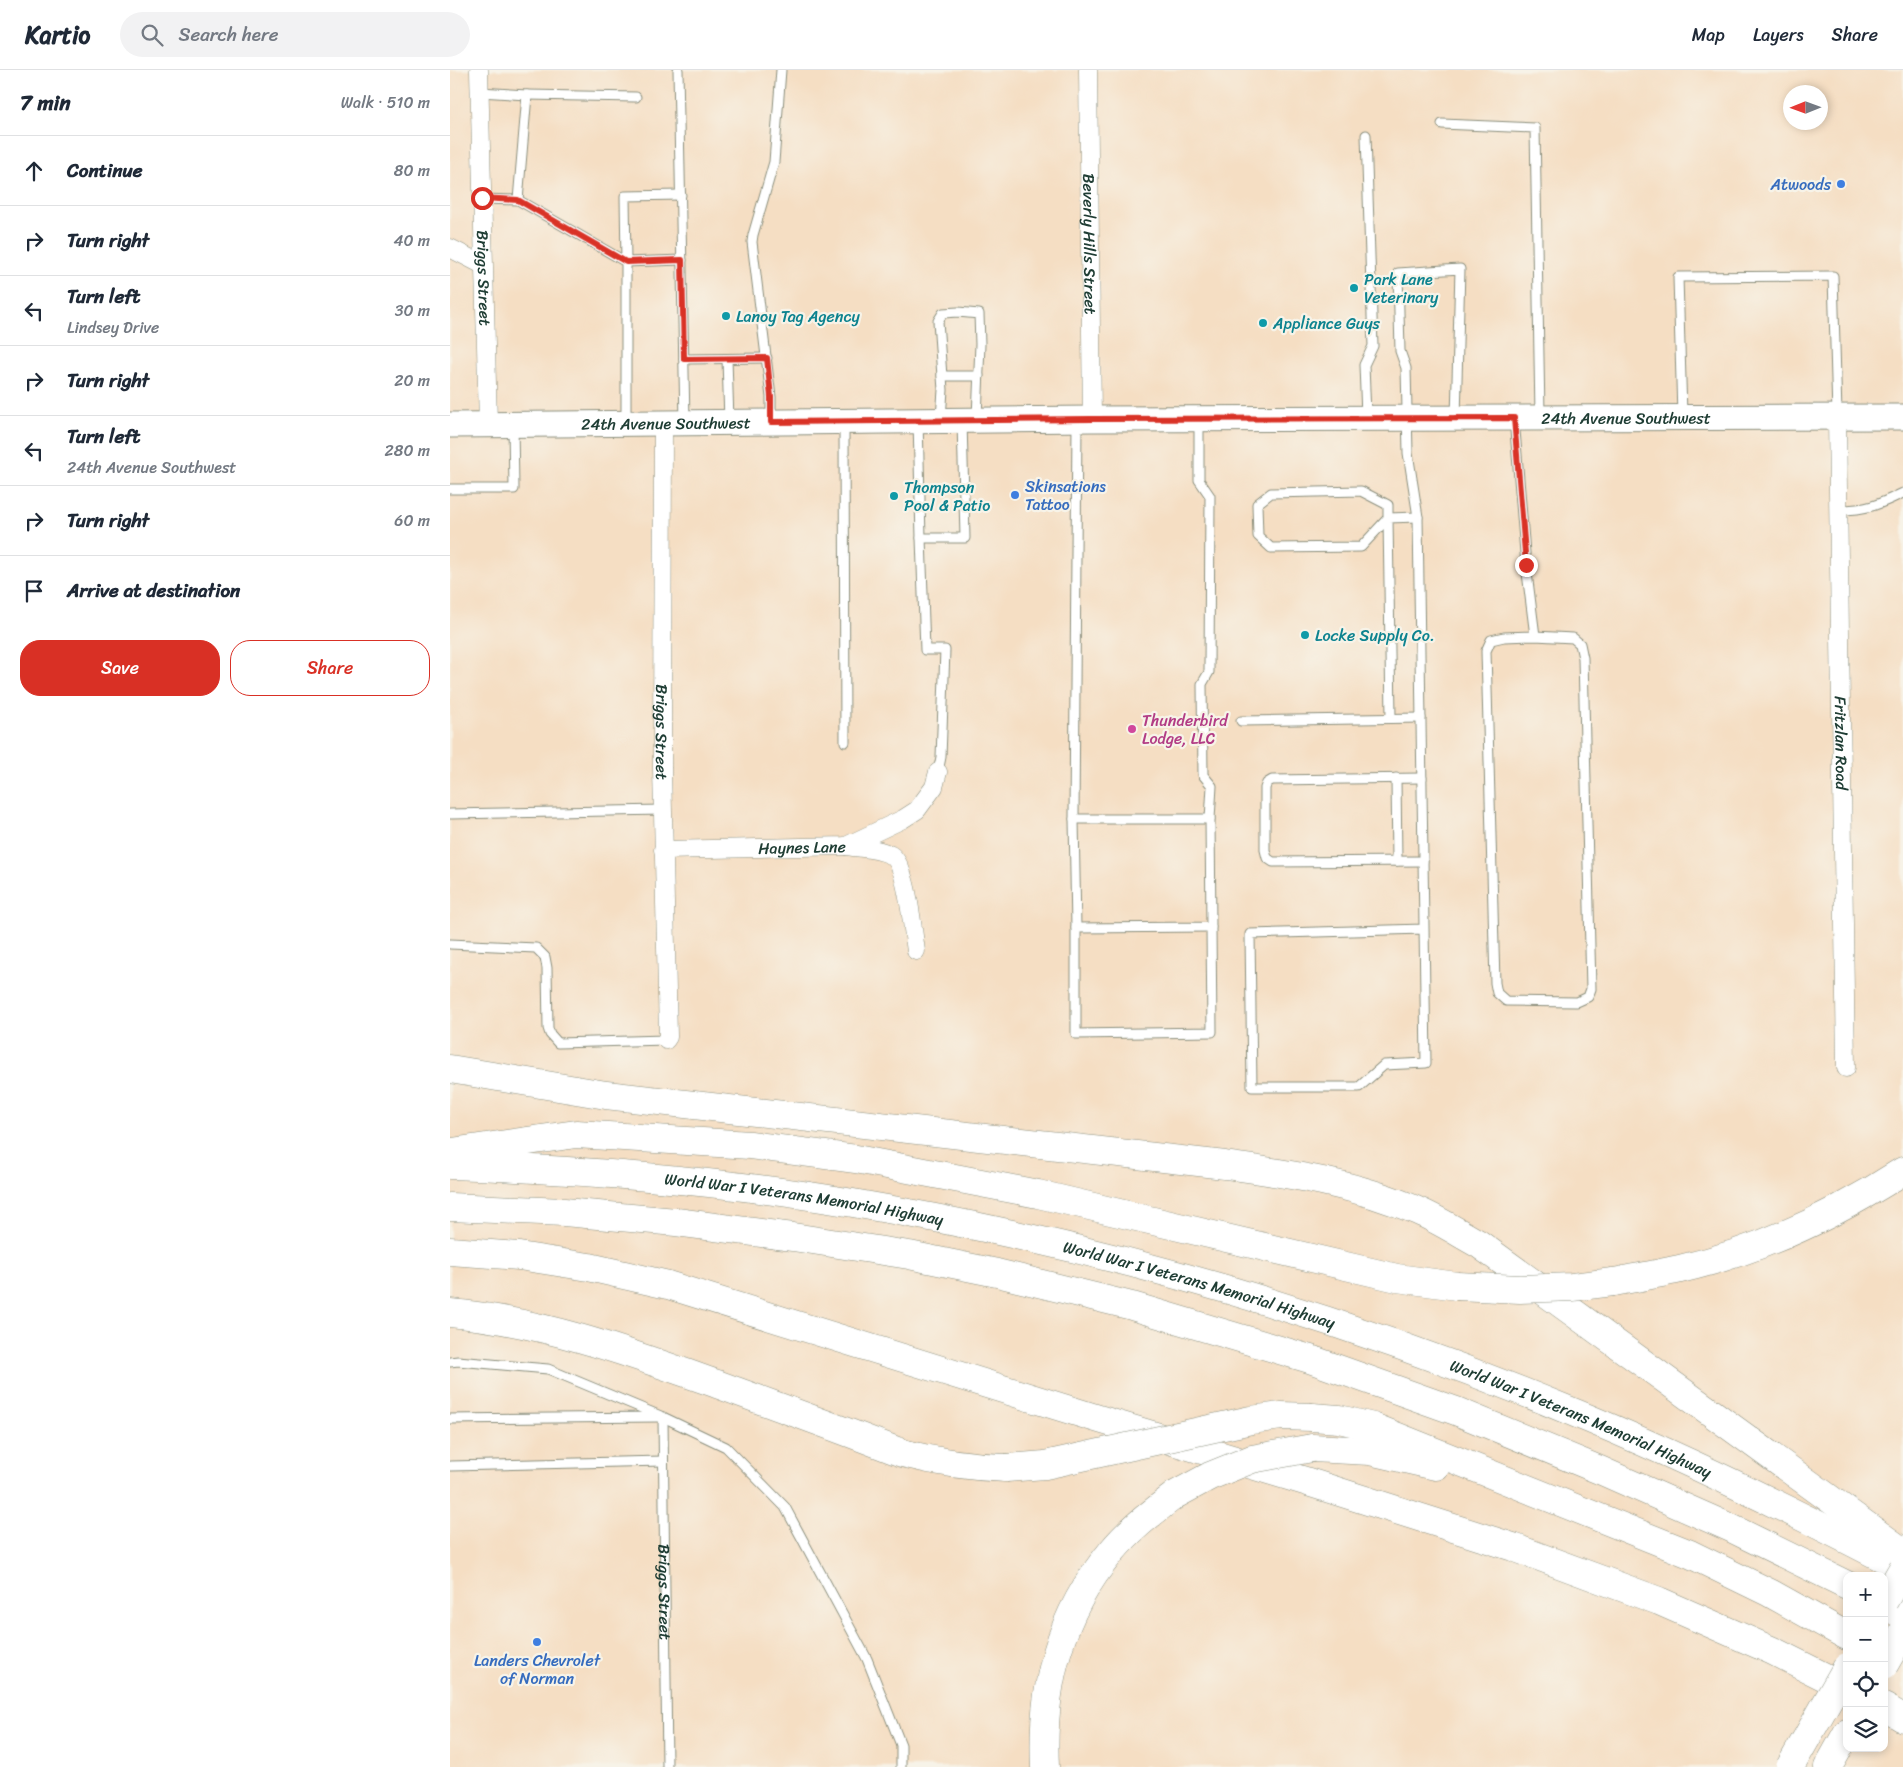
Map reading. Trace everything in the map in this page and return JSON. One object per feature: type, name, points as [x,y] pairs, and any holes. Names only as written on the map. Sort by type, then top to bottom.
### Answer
[{"type":"highway","points":[[450,1069],[606,1095],[1263,1170],[1300,1175],[1362,1191],[1418,1211],[1478,1244],[1903,1552]]},
{"type":"highway","points":[[450,1153],[576,1134],[750,1145],[856,1158],[1038,1194],[1397,1278],[1457,1286],[1520,1289],[1572,1287],[1613,1282],[1681,1269],[1744,1251],[1812,1222],[1872,1191],[1903,1172]]},
{"type":"highway","name":"World War I Veterans Memorial Highway","points":[[450,1165],[534,1168],[639,1176],[738,1186],[852,1202],[983,1227],[1086,1251],[1231,1290],[1336,1323],[1563,1407],[1694,1464],[1797,1513],[1903,1568]]},
{"type":"highway","points":[[450,1207],[564,1212],[676,1222],[803,1239],[909,1255],[996,1273],[1132,1306],[1310,1359],[1456,1411],[1602,1471],[1731,1528],[1843,1584]]},
{"type":"highway","points":[[450,1250],[519,1256],[589,1267],[668,1285],[1305,1481],[1513,1547],[1659,1601],[1773,1651],[1843,1686]]},
{"type":"highway","points":[[450,1313],[520,1323],[571,1335],[661,1364],[902,1453],[935,1462],[962,1466],[1006,1468],[1045,1465],[1251,1420],[1281,1416],[1312,1416],[1339,1419],[1373,1427],[1690,1554],[1770,1594],[1843,1634]]},
{"type":"highway","points":[[1045,1767],[1043,1734],[1046,1700],[1052,1668],[1061,1637],[1076,1606],[1092,1578],[1113,1550],[1152,1513],[1175,1495],[1210,1476],[1252,1459],[1312,1448],[1370,1451],[1423,1462],[1605,1519]]},
{"type":"highway","points":[[1888,1594],[1903,1568]]},
{"type":"highway","points":[[1888,1607],[1903,1615]]},
{"type":"highway","points":[[1886,1662],[1903,1632]]},
{"type":"highway","points":[[1888,1658],[1903,1667]]},
{"type":"highway","points":[[1790,1767],[1843,1674]]},
{"type":"highway","points":[[1888,1710],[1903,1718]]},
{"type":"highway","points":[[1828,1767],[1843,1740]]},
{"type":"main road","name":"24th Avenue Southwest","points":[[450,425],[1085,419],[1903,417]]},
{"type":"street","name":"Briggs Street","points":[[478,70],[488,424]]},
{"type":"street","name":"Beverly Hills Street","points":[[1085,419],[1088,70]]},
{"type":"street","points":[[450,248],[483,265]]},
{"type":"street","name":"Fritzlan Road","points":[[1837,418],[1846,1068]]},
{"type":"street","name":"Briggs Street","points":[[666,1040],[668,1037],[663,810],[674,423]]},
{"type":"street","name":"Haynes Lane","points":[[663,850],[846,846],[895,823],[917,810],[934,787],[938,772]]},
{"type":"street","points":[[846,846],[883,852],[893,856],[898,863],[904,878],[916,951]]},
{"type":"lane","points":[[674,423],[684,359],[678,70]]},
{"type":"lane","points":[[771,422],[771,397],[767,358],[752,242],[774,162],[781,70]]},
{"type":"lane","points":[[480,92],[636,97]]},
{"type":"lane","points":[[518,200],[527,95]]},
{"type":"lane","points":[[1442,124],[1536,128],[1540,418]]},
{"type":"lane","points":[[1366,135],[1373,346],[1364,365],[1366,418]]},
{"type":"lane","points":[[626,423],[625,196],[681,194]]},
{"type":"lane","points":[[482,198],[518,200],[626,262],[682,260]]},
{"type":"lane","points":[[1424,929],[1250,934],[1252,1087],[1359,1087],[1384,1065],[1426,1062],[1418,517],[1408,453],[1406,368],[1400,350],[1398,273],[1460,269],[1456,418]]},
{"type":"lane","points":[[1682,418],[1678,277],[1824,276],[1833,276],[1837,418]]},
{"type":"lane","points":[[921,538],[965,538],[949,421],[943,390],[938,321],[943,313],[979,314],[979,376],[949,421],[921,538],[925,650],[944,650],[941,757],[938,772]]},
{"type":"lane","points":[[684,359],[767,358]]},
{"type":"lane","points":[[727,359],[729,423]]},
{"type":"lane","points":[[942,376],[979,376]]},
{"type":"lane","points":[[1514,418],[1526,565],[1535,636]]},
{"type":"lane","points":[[1085,419],[1074,819],[1076,1034],[1212,1032],[1210,819],[1212,786],[1203,775],[1202,684],[1209,672],[1210,496],[1199,480],[1199,419]]},
{"type":"lane","points":[[844,421],[845,742]]},
{"type":"lane","points":[[450,489],[514,489],[513,424]]},
{"type":"lane","points":[[1391,718],[1388,518],[1388,505],[1361,491],[1271,493],[1257,504],[1258,536],[1271,548],[1361,547],[1388,518],[1418,517]]},
{"type":"lane","points":[[1839,510],[1862,510],[1874,507],[1903,493]]},
{"type":"lane","points":[[1535,636],[1573,638],[1580,644],[1583,658],[1591,989],[1588,997],[1576,1002],[1506,1001],[1497,993],[1495,983],[1486,651],[1491,640],[1504,637],[1535,636]]},
{"type":"lane","points":[[1241,721],[1421,718]]},
{"type":"lane","points":[[1396,778],[1396,861]]},
{"type":"lane","points":[[1422,778],[1272,780],[1267,783],[1265,788],[1265,850],[1267,858],[1274,862],[1423,861]]},
{"type":"lane","points":[[450,814],[663,810]]},
{"type":"lane","points":[[1074,819],[1210,819]]},
{"type":"lane","points":[[1076,928],[1211,927]]},
{"type":"lane","points":[[450,944],[536,948],[545,957],[547,968],[548,1028],[550,1034],[558,1043],[666,1040]]},
{"type":"lane","points":[[450,1362],[458,1361],[548,1369],[662,1417],[726,1447],[786,1507],[868,1659],[901,1745],[901,1767]]},
{"type":"lane","points":[[450,1419],[662,1417]]},
{"type":"lane","name":"Briggs Street","points":[[662,1417],[667,1767]]},
{"type":"lane","points":[[450,1466],[663,1461]]},
{"type":"place","name":"Atwoods","points":[[1841,184]]},
{"type":"place","name":"Park Lane Veterinary","points":[[1354,288]]},
{"type":"place","name":"Lanoy Tag Agency","points":[[726,316]]},
{"type":"place","name":"Appliance Guys","points":[[1263,323]]},
{"type":"place","name":"Skinsations Tattoo","points":[[1015,495]]},
{"type":"place","name":"Thompson Pool & Patio","points":[[894,496]]},
{"type":"place","name":"Locke Supply Co.","points":[[1305,635]]},
{"type":"place","name":"Thunderbird Lodge, LLC","points":[[1132,729]]},
{"type":"place","name":"Landers Chevrolet of Norman","points":[[537,1642]]},
{"type":"route","points":[[482,198],[518,200],[626,262],[682,260],[684,359],[767,358],[771,397],[771,422],[1514,418],[1526,565]]}]
